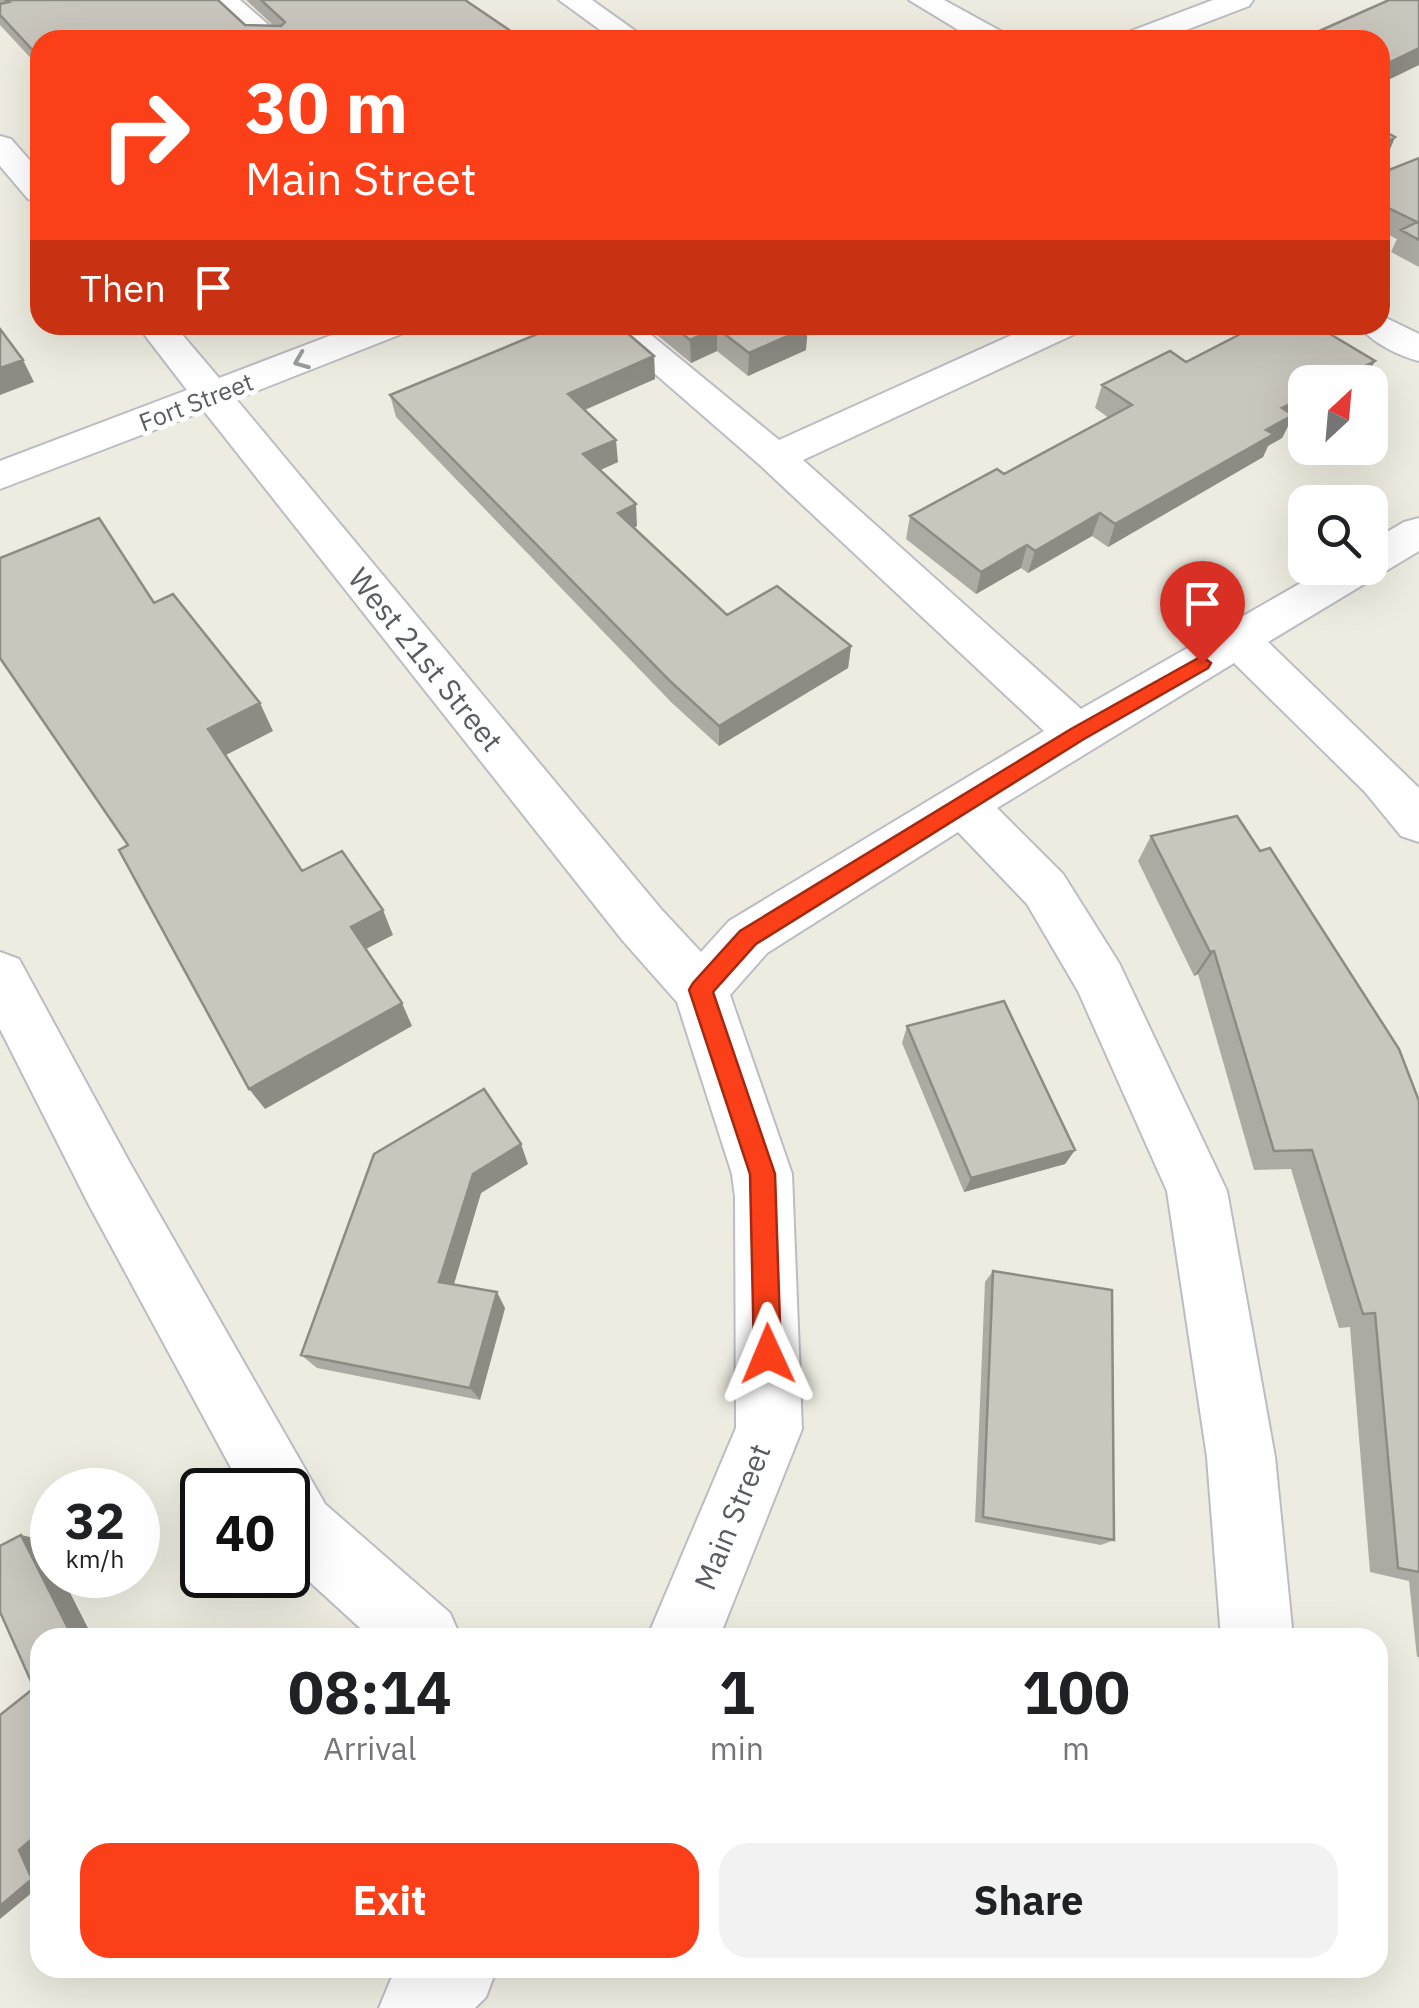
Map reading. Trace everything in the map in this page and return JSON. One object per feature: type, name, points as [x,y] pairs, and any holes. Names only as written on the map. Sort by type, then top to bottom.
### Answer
[{"type":"street","points":[[223,0],[258,30]]},
{"type":"street","points":[[573,0],[618,30]]},
{"type":"street","points":[[923,0],[978,30]]},
{"type":"street","points":[[1160,30],[1239,0]]},
{"type":"street","points":[[0,146],[30,180]]},
{"type":"street","points":[[1390,333],[1419,350]]},
{"type":"street","name":"West 21st Street","points":[[164,335],[642,926],[700,990]]},
{"type":"street","name":"Fort Street","points":[[0,476],[366,335]]},
{"type":"street","points":[[628,335],[776,457],[1078,734]]},
{"type":"street","points":[[776,457],[1042,335]]},
{"type":"street","points":[[1388,551],[1419,532]]},
{"type":"street","points":[[700,990],[748,938],[1078,734],[1332,585]]},
{"type":"street","points":[[1239,642],[1382,779],[1419,822]]},
{"type":"street","points":[[962,805],[1045,889],[1091,964],[1197,1190],[1241,1458],[1257,1628]]},
{"type":"street","points":[[0,975],[110,1185],[268,1468]]},
{"type":"street","name":"Main Street","points":[[687,1628],[769,1429],[762,1174],[700,990]]},
{"type":"street","points":[[310,1535],[414,1628]]},
{"type":"street","points":[[420,2008],[448,1978]]},
{"type":"building","points":[[6,0],[218,0],[245,25],[281,26],[285,22],[261,0],[465,0],[509,30],[30,30],[30,47],[0,15],[0,4],[9,2]]},
{"type":"building","points":[[1389,0],[1419,0],[1419,48],[1390,62],[1390,30],[1322,30]]},
{"type":"building","points":[[1419,158],[1419,240],[1401,230],[1417,222],[1390,209],[1390,170]]},
{"type":"building","points":[[0,329],[23,360],[0,368]]},
{"type":"building","points":[[535,335],[630,335],[654,356],[568,394],[616,440],[583,454],[636,504],[618,513],[727,615],[777,586],[851,646],[719,726],[671,682],[390,395]]},
{"type":"building","points":[[726,335],[790,335],[749,353]]},
{"type":"building","points":[[1239,335],[1332,335],[1375,361],[1367,365],[1288,365],[1288,405],[1282,408],[1288,412],[1288,418],[1266,430],[1274,434],[1115,524],[1100,513],[1035,551],[1027,545],[981,572],[910,516],[997,469],[1004,474],[1132,405],[1102,385],[1170,351],[1186,362]]},
{"type":"building","points":[[99,518],[154,603],[173,594],[260,703],[208,729],[302,871],[342,851],[383,910],[351,927],[402,1003],[249,1089],[119,850],[128,845],[0,658],[0,558]]},
{"type":"building","points":[[1237,816],[1260,851],[1270,848],[1399,1049],[1419,1101],[1419,1572],[1398,1568],[1375,1313],[1363,1314],[1312,1150],[1274,1151],[1214,951],[1210,952],[1151,836]]},
{"type":"building","points":[[1004,1001],[1075,1150],[971,1178],[907,1026]]},
{"type":"building","points":[[484,1089],[521,1144],[473,1174],[439,1282],[497,1292],[470,1388],[301,1355],[374,1154]]},
{"type":"building","points":[[993,1271],[1112,1290],[1114,1540],[983,1517]]},
{"type":"building","points":[[21,1535],[30,1553],[30,1598],[53,1598],[68,1628],[30,1628],[30,1679],[0,1612],[0,1546]]},
{"type":"building","points":[[30,1691],[30,1841],[19,1850],[30,1881],[0,1906],[0,1715]]},
{"type":"route","points":[[768,1354],[762,1174],[700,990],[748,938],[1078,734],[1202,663]]}]
